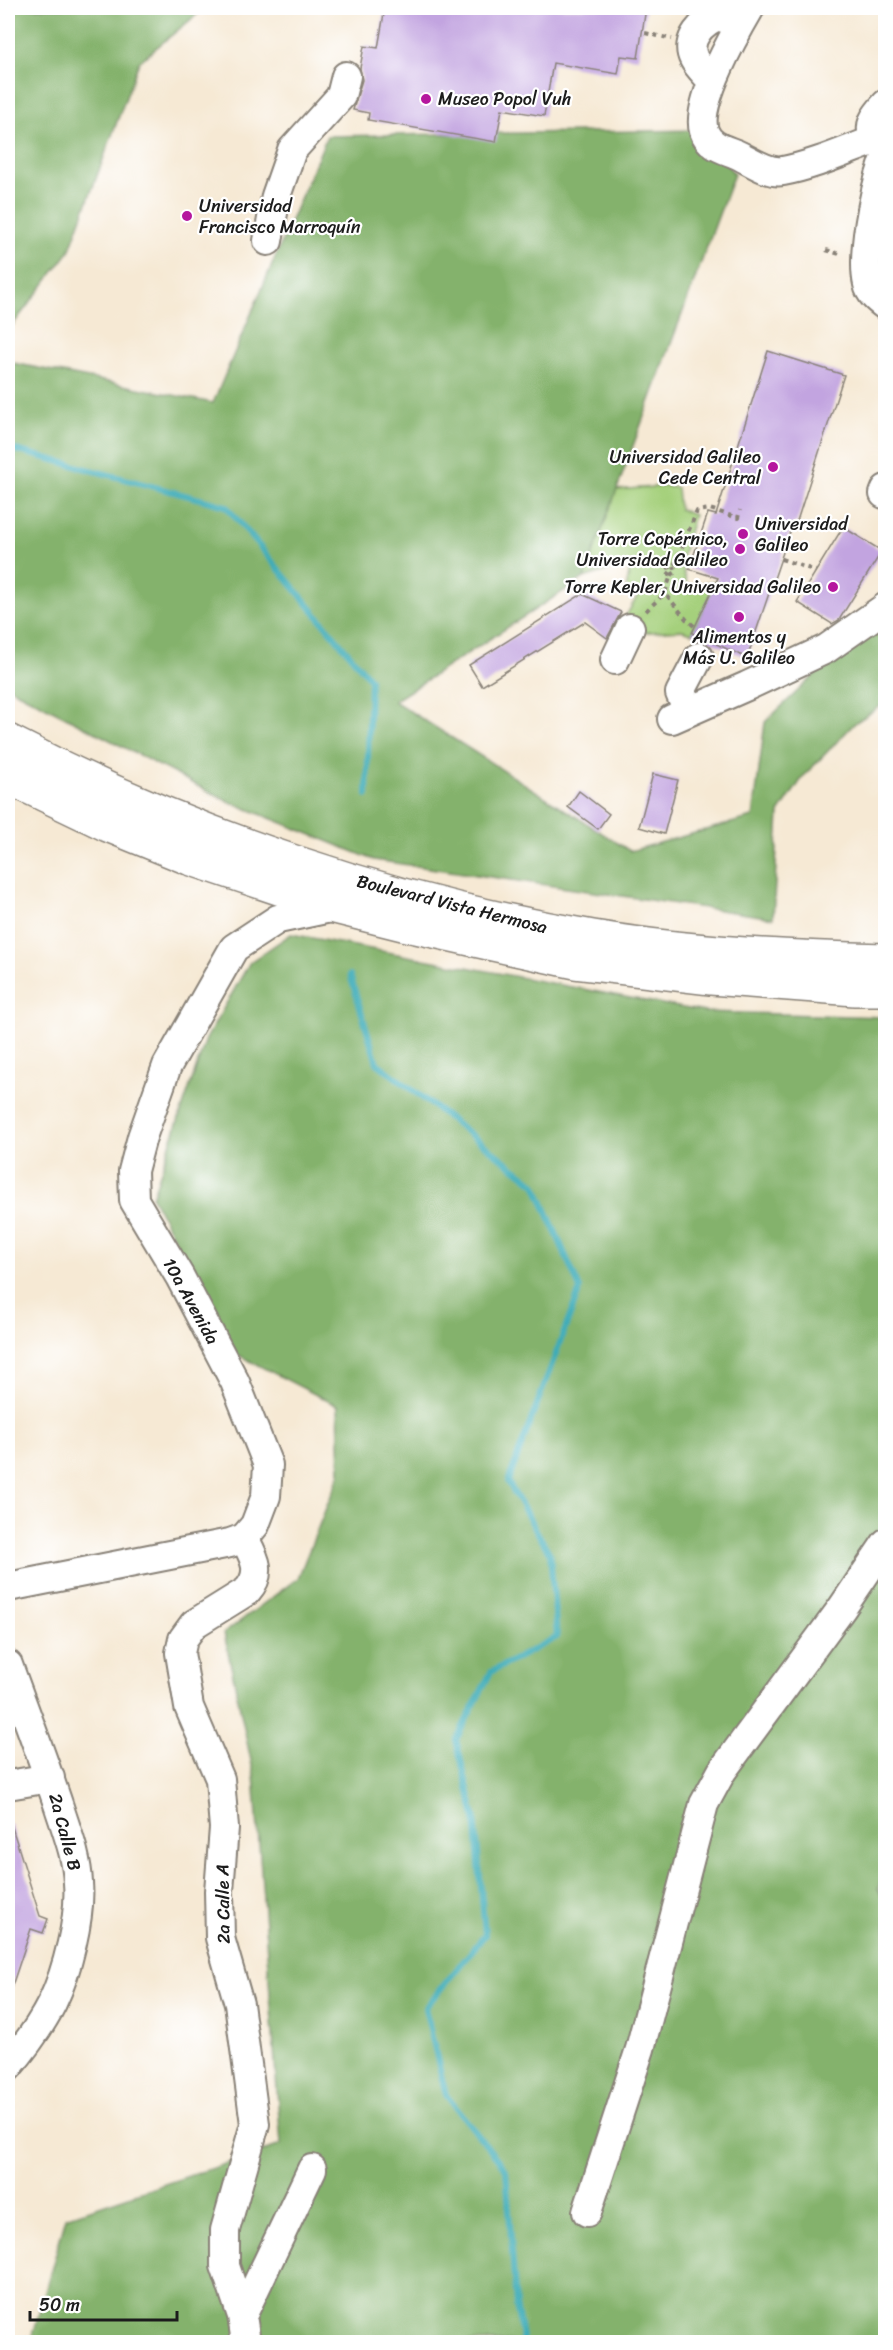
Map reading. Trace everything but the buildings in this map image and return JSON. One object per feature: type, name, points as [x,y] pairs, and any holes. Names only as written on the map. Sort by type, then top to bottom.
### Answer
[{"type":"main road","name":"Boulevard Vista Hermosa","points":[[8,741],[114,793],[181,821],[372,888],[443,906],[592,937],[679,948],[885,960]]},
{"type":"main road","name":"Boulevard Vista Hermosa","points":[[8,777],[108,825],[189,858],[335,907],[575,962],[711,978],[855,989],[885,989]]},
{"type":"street","points":[[712,81],[693,59],[695,33],[707,20],[719,16],[745,16],[712,81],[703,117],[704,130],[709,139],[721,149],[759,166],[780,172],[834,156],[881,150]]},
{"type":"street","points":[[268,241],[276,196],[292,150],[341,96],[346,76]]},
{"type":"street","points":[[885,104],[871,124],[871,130],[881,150],[866,255],[868,286],[875,299],[885,306]]},
{"type":"street","points":[[699,657],[680,693],[680,715],[826,649],[885,608]]},
{"type":"street","points":[[615,660],[630,628]]},
{"type":"street","name":"10a Avenida","points":[[244,1538],[255,1525],[266,1496],[268,1465],[235,1382],[180,1277],[134,1200],[133,1171],[142,1137],[167,1066],[234,948],[278,919],[335,907]]},
{"type":"street","points":[[8,1587],[145,1561],[244,1538]]},
{"type":"street","name":"2a Calle A","points":[[244,1538],[257,1563],[256,1578],[247,1591],[194,1624],[183,1639],[180,1653],[189,1707],[220,1779],[224,1828],[219,1891],[220,1938],[239,2004],[255,2124],[225,2230],[225,2266],[244,2329]]},
{"type":"street","points":[[587,2212],[640,2049],[704,1804],[722,1771],[842,1608],[885,1543]]},
{"type":"street","name":"2a Calle B","points":[[8,1665],[50,1778],[73,1850],[79,1884],[77,1911],[68,1956],[52,2003],[8,2067]]},
{"type":"street","points":[[8,1785],[50,1778]]},
{"type":"street","points":[[244,2329],[312,2169]]},
{"type":"path","points":[[694,626],[665,593],[671,575],[667,570],[669,566],[674,566],[698,511],[710,509],[738,518],[740,510]]},
{"type":"path","points":[[781,559],[816,571]]},
{"type":"green space","points":[[8,8],[205,8],[139,62],[69,252],[8,331]]},
{"type":"green space","points":[[704,130],[734,174],[584,578],[394,701],[630,851],[753,817],[765,722],[844,647],[885,616],[885,703],[855,723],[803,777],[779,813],[773,918],[374,860],[225,800],[8,687],[8,362],[213,403],[327,136]]},
{"type":"green space","points":[[666,486],[677,488],[679,509],[694,515],[681,561],[687,585],[717,581],[692,633],[682,630],[636,633],[622,623],[638,595],[626,589],[631,563],[584,578],[616,490]]},
{"type":"green space","points":[[291,934],[705,1012],[885,1017],[886,1867],[878,1889],[886,1903],[885,2342],[31,2342],[66,2217],[281,2145],[254,1775],[224,1633],[298,1578],[340,1473],[338,1406],[236,1354],[152,1197],[206,1039],[250,962]]},
{"type":"waterway","points":[[8,448],[226,506],[370,679],[367,795]]},
{"type":"waterway","points":[[350,975],[377,1063],[535,1184],[580,1289],[508,1482],[550,1554],[557,1637],[491,1672],[456,1740],[475,1817],[485,1935],[425,2008],[446,2095],[506,2170],[516,2305],[523,2342]]},
{"type":"place","name":"Museo Popol Vuh","points":[[426,99]]},
{"type":"place","name":"Universidad Francisco Marroquín","points":[[187,216]]},
{"type":"place","name":"Universidad Galileo Cede Central","points":[[773,467]]},
{"type":"place","name":"Universidad Galileo","points":[[743,534]]},
{"type":"place","name":"Torre Copérnico, Universidad Galileo","points":[[740,549]]},
{"type":"place","name":"Torre Kepler, Universidad Galileo","points":[[833,587]]},
{"type":"place","name":"Alimentos y Más U. Galileo","points":[[739,617]]}]
